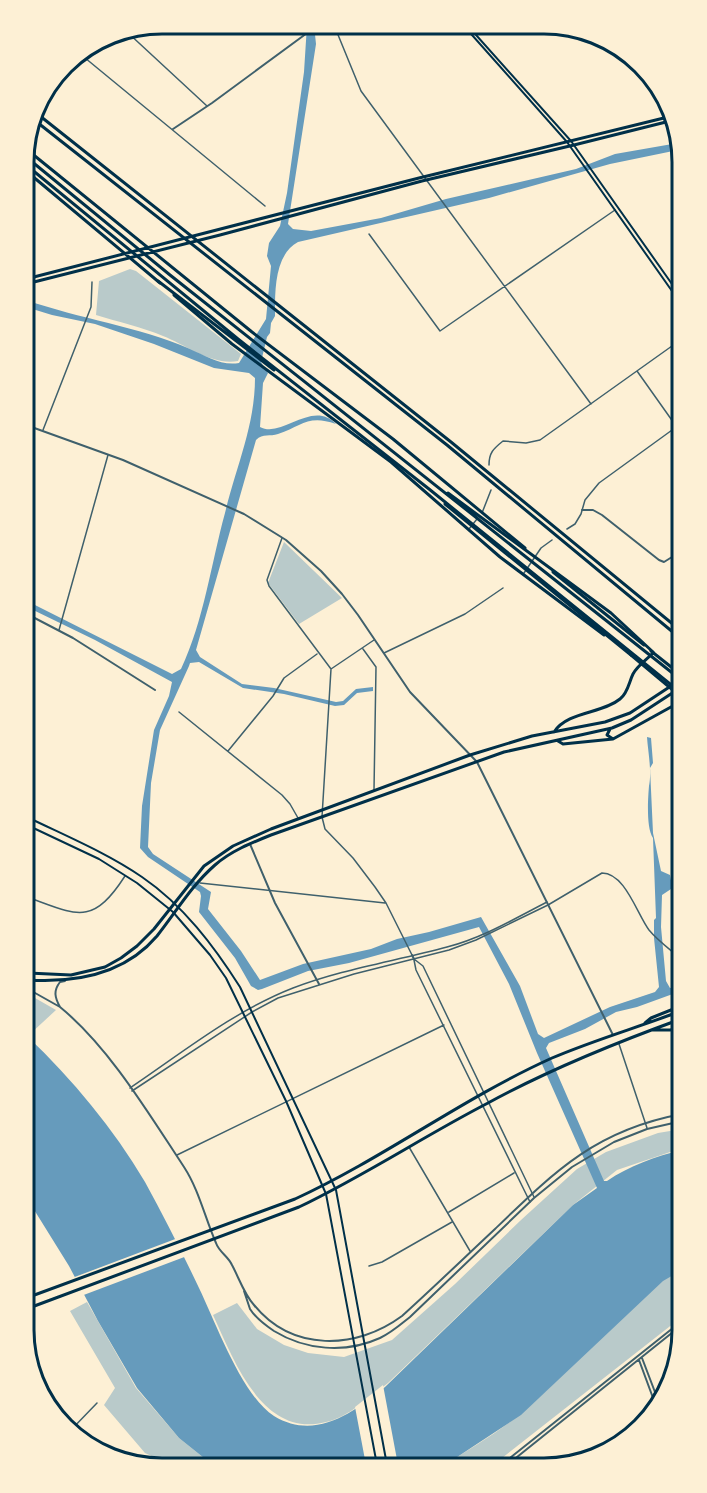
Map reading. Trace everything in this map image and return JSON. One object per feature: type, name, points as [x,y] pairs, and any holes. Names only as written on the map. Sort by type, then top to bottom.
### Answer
[{"type":"main road","points":[[471,34],[569,142]]},
{"type":"main road","points":[[475,34],[569,142],[672,291]]},
{"type":"main road","points":[[42,118],[451,442],[672,623]]},
{"type":"main road","points":[[378,190],[572,146],[665,120]]},
{"type":"main road","points":[[35,281],[378,190],[665,120]]},
{"type":"main road","points":[[40,125],[447,445],[672,631]]},
{"type":"main road","points":[[572,146],[584,159],[616,209],[672,285]]},
{"type":"main road","points":[[35,156],[252,332],[393,439],[603,614],[672,667]]},
{"type":"main road","points":[[35,164],[672,674]]},
{"type":"main road","points":[[35,172],[238,339],[429,489],[672,686]]},
{"type":"main road","points":[[35,178],[232,344],[391,462],[523,574],[631,655]]},
{"type":"main road","points":[[35,278],[51,275]]},
{"type":"main road","points":[[158,282],[329,410]]},
{"type":"main road","points":[[429,480],[472,509],[611,613],[653,652]]},
{"type":"main road","points":[[429,489],[563,601],[672,686]]},
{"type":"main road","points":[[554,732],[567,722],[620,699],[626,692],[634,672],[653,652]]},
{"type":"main road","points":[[34,973],[71,975],[105,967],[138,946],[204,866],[233,846],[298,819],[470,755],[532,736],[605,722],[630,712],[672,685]]},
{"type":"main road","points":[[34,980],[70,979],[107,972],[119,966],[140,952],[156,936],[191,890],[216,864],[250,844],[321,816],[504,752],[612,728],[631,720],[672,696]]},
{"type":"main road","points":[[556,740],[563,744],[613,739],[672,706]]},
{"type":"main road","points":[[567,722],[569,730]]},
{"type":"main road","points":[[612,728],[607,735],[613,739]]},
{"type":"main road","points":[[34,821],[117,861],[144,878],[178,906],[224,962],[250,1008],[336,1190],[386,1458]]},
{"type":"main road","points":[[34,829],[99,859],[125,875],[170,909],[210,955],[226,978],[286,1101],[326,1194],[376,1458]]},
{"type":"main road","points":[[34,1295],[295,1199],[332,1182],[483,1094],[552,1059],[672,1013]]},
{"type":"main road","points":[[34,1306],[299,1207],[336,1190],[482,1106],[557,1067],[672,1022]]},
{"type":"main road","points":[[651,1030],[672,1030]]},
{"type":"street","points":[[173,129],[306,34]]},
{"type":"street","points":[[338,34],[361,91],[591,404]]},
{"type":"street","points":[[134,38],[208,106]]},
{"type":"street","points":[[87,59],[265,206]]},
{"type":"street","points":[[369,234],[440,331],[616,209]]},
{"type":"street","points":[[43,431],[91,307],[92,282]]},
{"type":"street","points":[[489,465],[489,455],[503,441],[540,440],[672,346]]},
{"type":"street","points":[[637,371],[672,418]]},
{"type":"street","points":[[35,428],[123,460],[244,514],[283,537],[321,571],[342,594],[410,692],[477,762],[613,1035]]},
{"type":"street","points":[[567,530],[574,524],[585,500],[599,483],[672,430]]},
{"type":"street","points":[[59,629],[108,455]]},
{"type":"street","points":[[468,529],[483,512],[491,490]]},
{"type":"street","points":[[582,510],[593,510],[602,515],[659,560],[664,562],[672,557]]},
{"type":"street","points":[[283,537],[267,580],[269,586],[331,669],[321,816],[325,829],[353,858],[386,903],[414,957],[423,966],[534,1198]]},
{"type":"street","points":[[523,574],[541,548],[552,540]]},
{"type":"street","points":[[384,653],[465,614],[502,588]]},
{"type":"street","points":[[35,618],[59,629],[155,690]]},
{"type":"street","points":[[331,669],[375,639]]},
{"type":"street","points":[[362,648],[376,667],[374,790]]},
{"type":"street","points":[[227,751],[273,696],[285,676],[318,654]]},
{"type":"street","points":[[179,712],[287,800],[298,819]]},
{"type":"street","points":[[250,844],[270,892],[319,984]]},
{"type":"street","points":[[131,1090],[250,1008],[317,979],[449,950],[476,940],[602,873],[612,875],[620,882],[648,928],[672,951]]},
{"type":"street","points":[[34,900],[71,912],[97,908],[109,899],[125,875]]},
{"type":"street","points":[[197,883],[386,903]]},
{"type":"street","points":[[131,1090],[252,1012],[278,998],[491,932]]},
{"type":"street","points":[[414,957],[416,969],[530,1202]]},
{"type":"street","points":[[70,979],[60,982],[55,991],[55,999],[60,1007],[92,1038],[176,1155],[191,1179],[218,1249],[228,1258],[253,1305],[274,1323],[306,1338],[322,1341],[350,1340],[374,1334],[393,1323],[532,1194],[578,1155],[645,1122],[672,1116]]},
{"type":"street","points":[[34,993],[60,1007]]},
{"type":"street","points":[[176,1155],[444,1025]]},
{"type":"street","points":[[618,1043],[647,1129]]},
{"type":"street","points":[[241,1283],[250,1309],[268,1327],[286,1338],[303,1344],[332,1348],[347,1347],[377,1339],[410,1317],[534,1198],[581,1161],[595,1152],[647,1129],[672,1123]]},
{"type":"street","points":[[409,1147],[471,1252]]},
{"type":"street","points":[[448,1213],[515,1172]]},
{"type":"street","points":[[369,1266],[382,1262],[453,1221]]},
{"type":"street","points":[[510,1458],[672,1326]]},
{"type":"street","points":[[516,1458],[672,1333]]},
{"type":"street","points":[[638,1354],[655,1394]]},
{"type":"street","points":[[640,1358],[653,1398]]},
{"type":"street","points":[[76,1424],[98,1403]]},
{"type":"shaded area","points":[[130,269],[136,271],[241,354],[238,361],[229,362],[209,358],[155,333],[96,315],[99,281]]},
{"type":"shaded area","points":[[284,542],[342,598],[299,624],[268,583]]},
{"type":"shaded area","points":[[34,998],[56,1010],[34,1030]]},
{"type":"shaded area","points":[[672,1131],[672,1151],[617,1170],[573,1205],[388,1383],[343,1416],[326,1422],[304,1424],[284,1419],[253,1392],[241,1373],[213,1315],[237,1303],[257,1329],[284,1345],[308,1353],[344,1357],[392,1340],[577,1169],[606,1152],[658,1133]]},
{"type":"shaded area","points":[[672,1272],[672,1325],[502,1458],[455,1458],[524,1411]]},
{"type":"shaded area","points":[[87,1302],[136,1388],[179,1438],[204,1458],[156,1458],[145,1453],[104,1405],[115,1388],[70,1311]]},
{"type":"water","points":[[306,34],[315,34],[316,44],[288,224],[293,229],[311,231],[381,218],[446,199],[576,169],[615,154],[671,144],[671,151],[610,164],[489,198],[298,242],[290,248],[284,256],[277,275],[275,316],[261,362],[268,373],[263,383],[260,427],[278,428],[307,417],[317,416],[327,417],[336,424],[318,420],[306,422],[278,434],[256,440],[196,650],[200,657],[242,684],[274,688],[336,702],[343,701],[356,689],[373,687],[373,691],[357,693],[344,705],[335,706],[284,694],[243,688],[199,662],[190,663],[160,730],[151,783],[148,847],[153,854],[211,892],[208,909],[241,951],[260,980],[303,964],[371,949],[397,939],[481,917],[520,986],[538,1034],[544,1038],[610,1007],[655,992],[659,987],[654,938],[656,918],[653,838],[648,813],[650,768],[653,833],[661,871],[670,875],[672,886],[672,890],[662,895],[661,927],[666,981],[672,988],[672,994],[616,1012],[585,1029],[549,1043],[546,1048],[604,1181],[643,1162],[672,1152],[672,1276],[663,1281],[521,1415],[456,1458],[204,1458],[179,1438],[137,1388],[69,1266],[34,1210],[34,1043],[91,1105],[133,1162],[173,1235],[231,1358],[251,1392],[274,1416],[289,1423],[304,1426],[333,1421],[360,1406],[385,1387],[573,1205],[597,1188],[509,984],[479,927],[349,963],[308,971],[262,989],[258,990],[251,986],[235,958],[199,912],[200,892],[148,857],[140,848],[142,806],[154,730],[169,696],[172,682],[95,640],[35,611],[35,605],[172,674],[181,669],[196,631],[248,430],[255,378],[249,373],[214,368],[95,324],[35,310],[35,303],[150,334],[220,362],[239,363],[266,319],[271,266],[267,256],[269,243],[280,226],[287,193],[304,72]]},
{"type":"water","points":[[647,737],[651,738],[653,763],[650,768],[650,762]]},
{"type":"pier","points":[[178,1238],[187,1256],[81,1296],[72,1278]]},
{"type":"pier","points":[[383,1385],[397,1458],[365,1458],[355,1407]]}]
